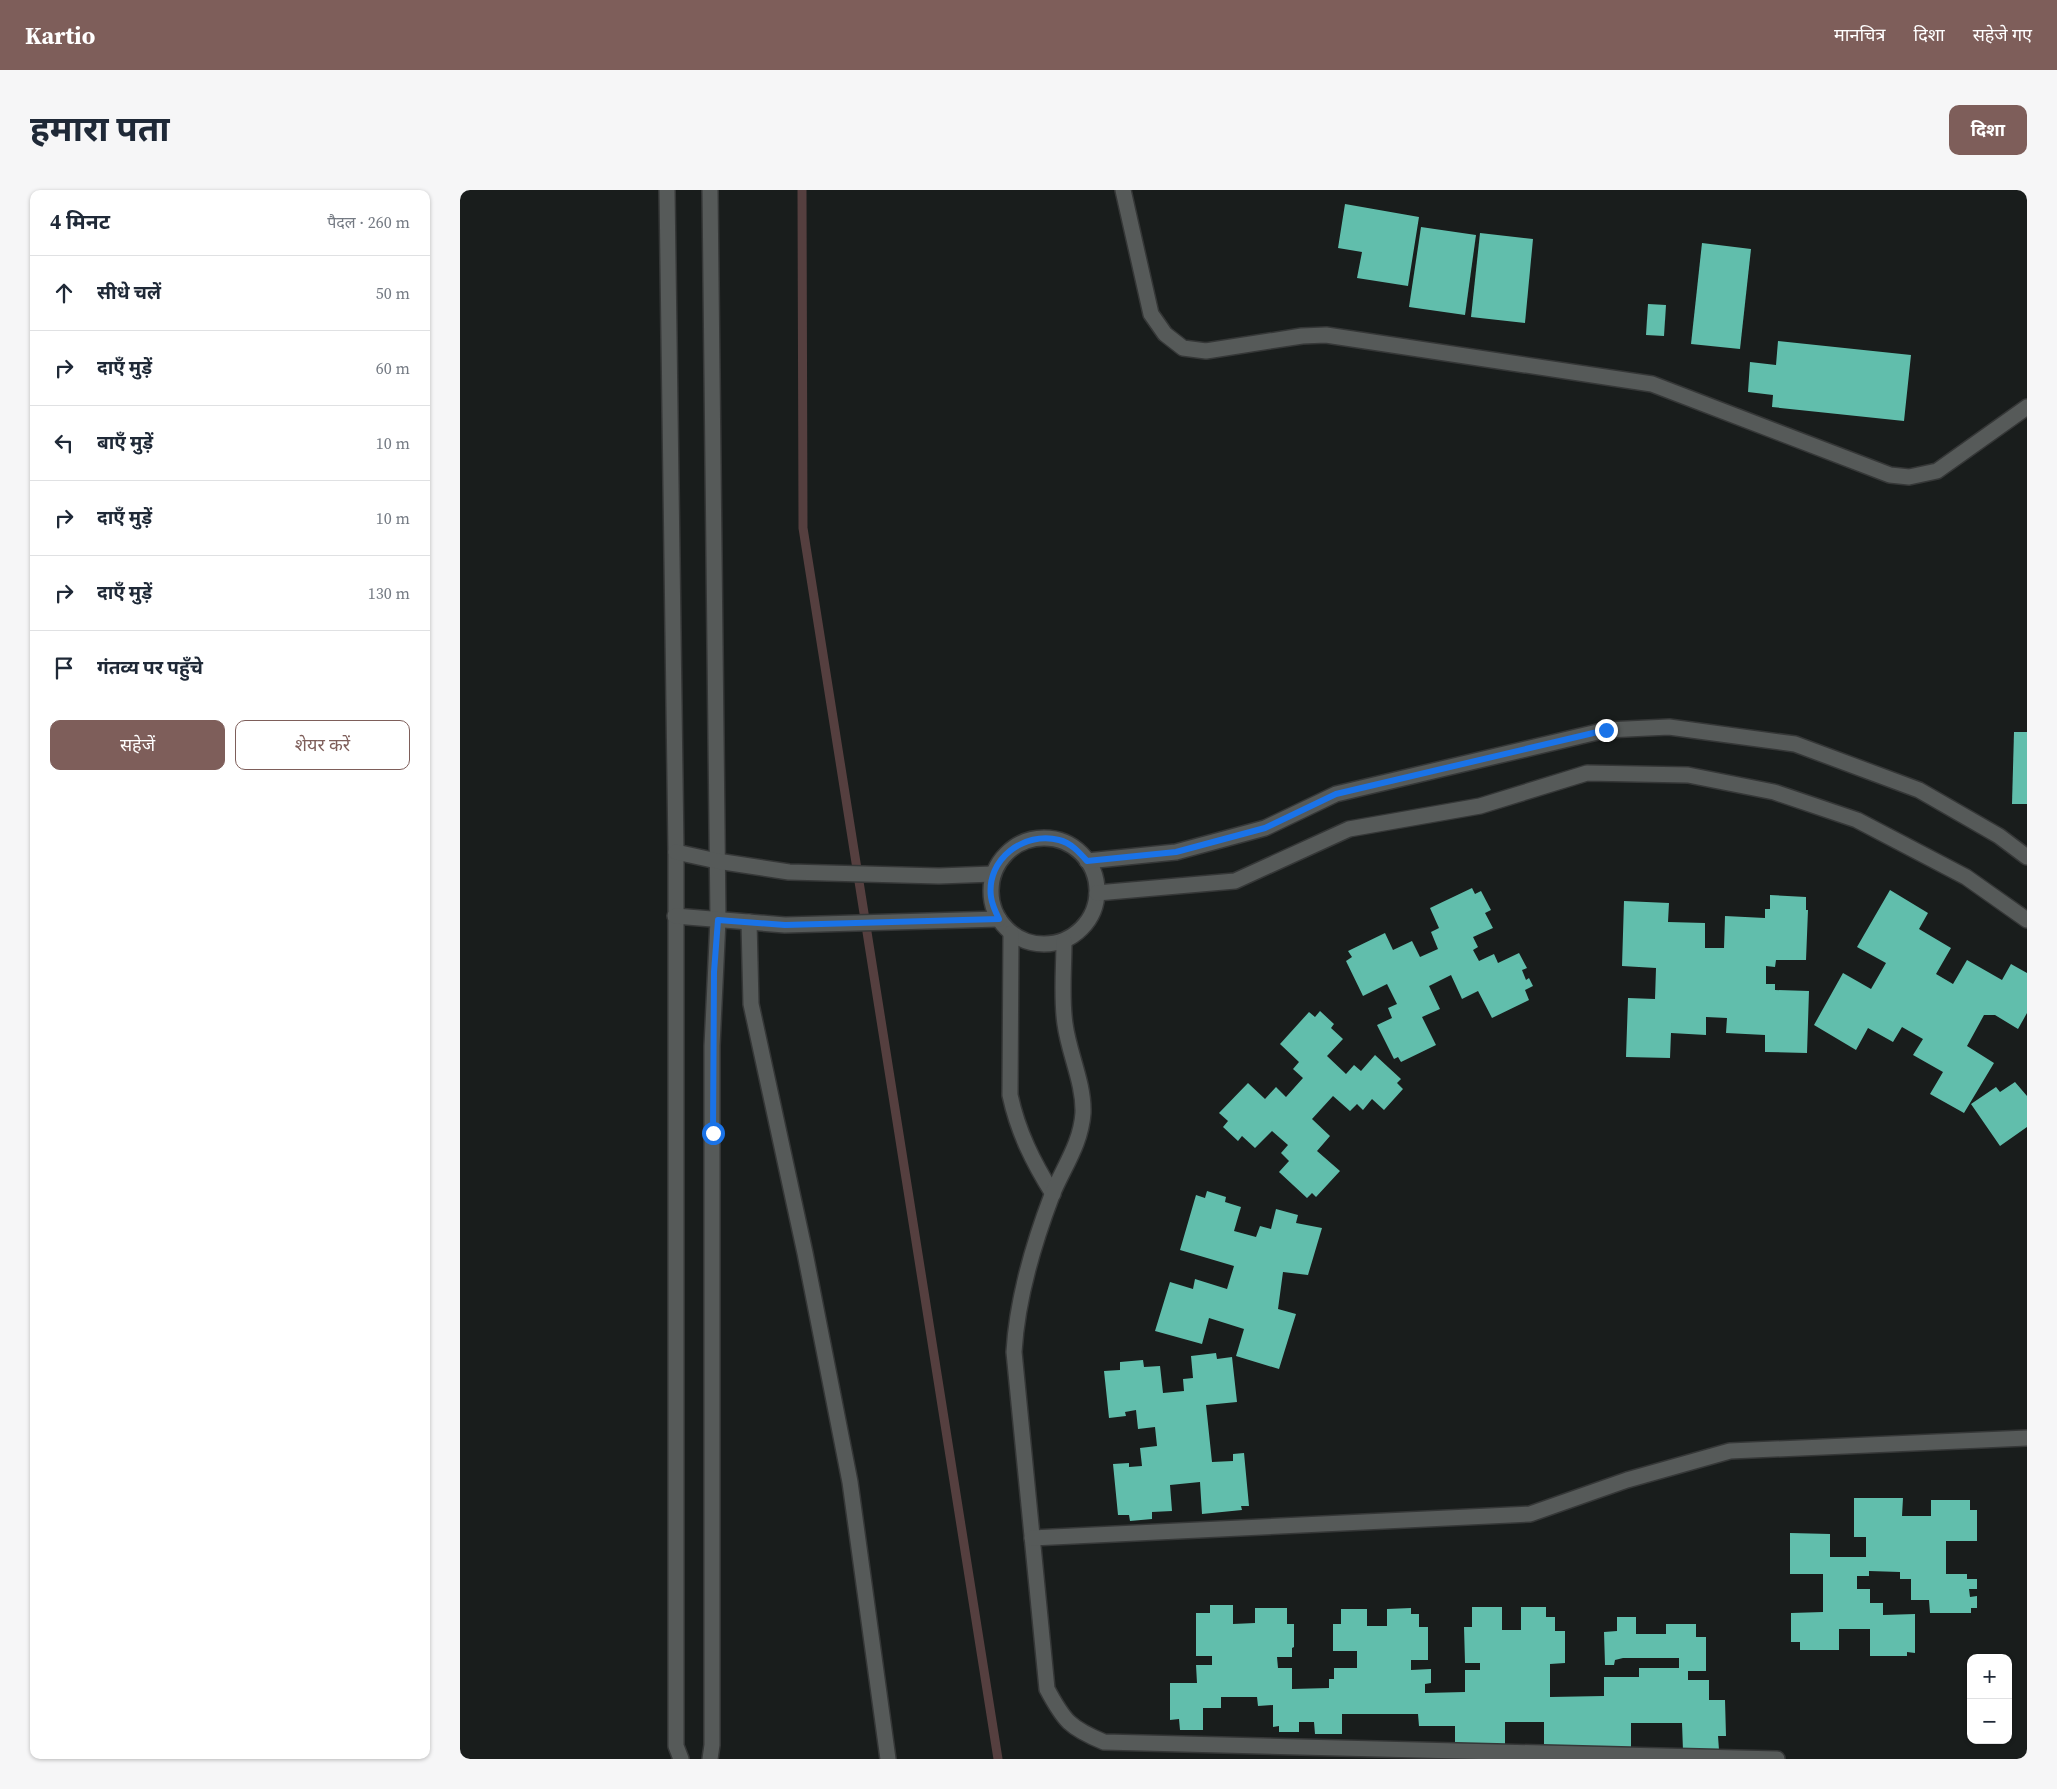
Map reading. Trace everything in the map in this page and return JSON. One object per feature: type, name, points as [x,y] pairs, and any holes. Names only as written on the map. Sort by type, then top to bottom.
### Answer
[{"type":"street","points":[[667,190],[676,852],[676,1746],[681,1759]]},
{"type":"street","points":[[710,190],[718,920],[712,1046],[712,1745],[710,1759]]},
{"type":"street","points":[[1123,190],[1151,314],[1165,334],[1183,348],[1206,351],[1302,336],[1326,335],[1652,384],[1890,476],[1909,477],[1937,471],[2027,407]]},
{"type":"street","points":[[1087,861],[1176,852],[1265,828],[1336,794],[1606,730],[1669,727],[1794,744],[1919,790],[1999,836],[2027,857]]},
{"type":"street","points":[[1097,893],[1235,881],[1349,829],[1480,806],[1587,773],[1688,775],[1774,792],[1857,820],[1966,878],[2027,920]]},
{"type":"street","points":[[1044,838],[1061,841],[1076,849],[1087,861],[1095,876],[1097,893],[1092,912],[1081,929],[1064,941],[1046,944],[1027,942],[1011,933],[999,919],[991,897],[993,874],[1001,859],[1013,847],[1028,840],[1044,838]]},
{"type":"street","points":[[676,852],[717,861],[788,872],[939,876],[993,874]]},
{"type":"street","points":[[675,916],[785,925],[999,919]]},
{"type":"street","points":[[749,922],[751,1004],[805,1253],[850,1482],[888,1759]]},
{"type":"street","points":[[1011,933],[1010,1096],[1015,1121],[1030,1158],[1053,1194]]},
{"type":"street","points":[[1064,941],[1065,1023],[1080,1088],[1082,1114],[1077,1140],[1068,1165],[1053,1194],[1025,1281],[1016,1319],[1014,1352],[1047,1690],[1060,1715],[1083,1733],[1104,1742],[1777,1759]]},
{"type":"street","points":[[1032,1538],[1530,1514],[1627,1480],[1730,1451],[2027,1438]]},
{"type":"building","points":[[1345,204],[1419,217],[1408,286],[1357,278],[1362,252],[1338,248]]},
{"type":"building","points":[[1421,227],[1476,235],[1465,315],[1409,307]]},
{"type":"building","points":[[1480,233],[1533,239],[1525,323],[1471,317]]},
{"type":"building","points":[[1702,243],[1751,249],[1740,349],[1691,344]]},
{"type":"building","points":[[1648,304],[1666,305],[1664,336],[1646,335]]},
{"type":"building","points":[[1778,341],[1911,355],[1904,421],[1772,407],[1773,395],[1748,392],[1750,362],[1776,365]]},
{"type":"building","points":[[2014,732],[2027,732],[2027,804],[2012,804]]},
{"type":"building","points":[[1472,888],[1475,894],[1481,891],[1491,910],[1485,913],[1493,928],[1473,937],[1478,947],[1473,950],[1479,961],[1494,954],[1498,963],[1519,953],[1527,968],[1522,970],[1526,980],[1529,978],[1533,986],[1525,990],[1529,1000],[1492,1018],[1478,991],[1462,999],[1451,975],[1429,986],[1440,1009],[1422,1017],[1436,1045],[1401,1062],[1398,1057],[1394,1059],[1377,1025],[1392,1018],[1388,1008],[1397,1004],[1387,984],[1363,996],[1346,961],[1352,957],[1348,951],[1385,933],[1393,950],[1412,941],[1420,957],[1438,949],[1431,932],[1439,928],[1430,908]]},
{"type":"building","points":[[1890,890],[1928,913],[1919,929],[1951,948],[1936,974],[1953,984],[1967,960],[2002,980],[2011,964],[2027,973],[2027,1013],[2018,1029],[1995,1015],[1984,1015],[1967,1046],[1994,1063],[1964,1113],[1930,1094],[1943,1072],[1913,1055],[1923,1039],[1902,1027],[1893,1042],[1868,1028],[1856,1050],[1814,1025],[1843,973],[1871,989],[1886,963],[1857,947]]},
{"type":"building","points":[[1770,895],[1806,897],[1806,910],[1808,910],[1806,960],[1776,960],[1775,967],[1766,966],[1766,984],[1775,984],[1775,990],[1809,991],[1807,1053],[1765,1052],[1765,1035],[1726,1033],[1727,1018],[1706,1017],[1706,1035],[1671,1033],[1670,1058],[1626,1057],[1628,998],[1655,999],[1656,968],[1622,966],[1624,901],[1669,903],[1668,922],[1705,923],[1705,948],[1724,948],[1725,916],[1765,918],[1765,909],[1770,909]]},
{"type":"building","points":[[1320,1011],[1334,1024],[1331,1028],[1343,1039],[1327,1056],[1346,1074],[1354,1065],[1361,1071],[1375,1055],[1401,1079],[1397,1083],[1403,1089],[1384,1110],[1372,1099],[1363,1110],[1357,1104],[1350,1111],[1333,1096],[1312,1119],[1330,1136],[1317,1151],[1340,1171],[1316,1197],[1312,1193],[1307,1198],[1279,1172],[1289,1161],[1281,1153],[1288,1145],[1272,1131],[1255,1148],[1242,1136],[1238,1141],[1223,1127],[1228,1121],[1219,1113],[1248,1083],[1265,1099],[1276,1087],[1286,1097],[1303,1078],[1293,1069],[1299,1062],[1280,1044],[1309,1012],[1315,1017]]},
{"type":"building","points":[[2015,1082],[2027,1096],[2027,1127],[2000,1146],[1971,1104],[1996,1087],[2000,1092]]},
{"type":"building","points":[[1207,1191],[1226,1197],[1225,1202],[1241,1207],[1234,1231],[1256,1237],[1260,1226],[1271,1229],[1276,1209],[1298,1215],[1296,1223],[1322,1228],[1308,1275],[1283,1272],[1278,1309],[1296,1314],[1279,1369],[1236,1356],[1244,1329],[1209,1318],[1202,1344],[1155,1331],[1170,1282],[1193,1289],[1195,1279],[1227,1289],[1234,1266],[1180,1250],[1196,1195],[1205,1198]]},
{"type":"building","points":[[1216,1353],[1217,1359],[1232,1357],[1237,1402],[1206,1405],[1212,1462],[1233,1461],[1233,1454],[1244,1453],[1249,1506],[1241,1506],[1242,1510],[1202,1514],[1200,1482],[1170,1485],[1172,1511],[1152,1512],[1152,1519],[1130,1521],[1129,1515],[1118,1515],[1113,1464],[1129,1463],[1129,1467],[1142,1466],[1140,1448],[1157,1446],[1155,1427],[1138,1429],[1136,1410],[1125,1412],[1126,1416],[1109,1418],[1104,1371],[1120,1370],[1120,1362],[1143,1360],[1144,1367],[1160,1366],[1163,1393],[1184,1391],[1183,1379],[1193,1378],[1191,1356]]},
{"type":"building","points":[[1854,1498],[1903,1498],[1902,1516],[1931,1516],[1931,1500],[1970,1500],[1970,1510],[1977,1510],[1977,1541],[1946,1541],[1946,1574],[1967,1574],[1967,1579],[1977,1579],[1977,1589],[1969,1589],[1970,1597],[1977,1596],[1977,1608],[1971,1608],[1971,1613],[1930,1613],[1929,1600],[1911,1600],[1911,1579],[1900,1579],[1900,1572],[1869,1571],[1869,1576],[1857,1576],[1857,1589],[1870,1589],[1870,1603],[1883,1603],[1883,1615],[1915,1614],[1915,1653],[1907,1652],[1907,1656],[1870,1656],[1870,1629],[1839,1629],[1839,1650],[1800,1650],[1800,1642],[1791,1642],[1791,1613],[1823,1612],[1823,1574],[1790,1574],[1790,1533],[1830,1534],[1830,1557],[1866,1557],[1866,1537],[1854,1537]]},
{"type":"building","points":[[1210,1605],[1233,1605],[1233,1624],[1255,1623],[1255,1608],[1287,1608],[1287,1624],[1294,1624],[1292,1657],[1277,1657],[1278,1668],[1292,1668],[1292,1689],[1329,1688],[1329,1679],[1334,1679],[1334,1668],[1357,1668],[1357,1651],[1333,1651],[1333,1624],[1341,1624],[1341,1609],[1367,1609],[1367,1626],[1387,1626],[1387,1609],[1411,1608],[1411,1614],[1419,1614],[1419,1627],[1428,1627],[1428,1660],[1411,1660],[1411,1670],[1431,1669],[1431,1683],[1425,1684],[1425,1693],[1465,1692],[1465,1670],[1480,1670],[1480,1663],[1465,1663],[1464,1627],[1472,1627],[1472,1607],[1502,1607],[1502,1630],[1521,1630],[1521,1607],[1546,1607],[1546,1617],[1555,1617],[1555,1631],[1565,1631],[1565,1663],[1550,1664],[1550,1697],[1604,1696],[1604,1677],[1639,1677],[1639,1668],[1679,1668],[1679,1658],[1623,1658],[1615,1660],[1614,1665],[1605,1665],[1604,1632],[1617,1631],[1617,1617],[1636,1617],[1636,1634],[1666,1634],[1666,1624],[1696,1624],[1696,1637],[1706,1637],[1706,1671],[1688,1671],[1688,1680],[1709,1680],[1709,1700],[1725,1700],[1726,1736],[1718,1736],[1719,1750],[1683,1751],[1682,1723],[1631,1723],[1631,1751],[1544,1752],[1544,1722],[1505,1722],[1505,1748],[1455,1749],[1455,1726],[1419,1726],[1418,1714],[1342,1714],[1342,1734],[1315,1734],[1314,1722],[1299,1722],[1299,1732],[1279,1732],[1279,1726],[1273,1727],[1273,1705],[1258,1706],[1257,1697],[1221,1697],[1221,1708],[1203,1708],[1203,1730],[1180,1730],[1179,1719],[1170,1720],[1170,1683],[1197,1683],[1196,1665],[1212,1665],[1212,1656],[1196,1656],[1196,1613],[1210,1613]]},
{"type":"waterway","points":[[802,190],[803,528],[998,1759]]},
{"type":"route","points":[[713,1133],[712,1046],[714,972],[718,920],[785,925],[999,919],[991,897],[993,874],[1001,859],[1013,847],[1028,840],[1044,838],[1061,841],[1076,849],[1087,861],[1176,852],[1265,828],[1336,794],[1606,730]]}]
